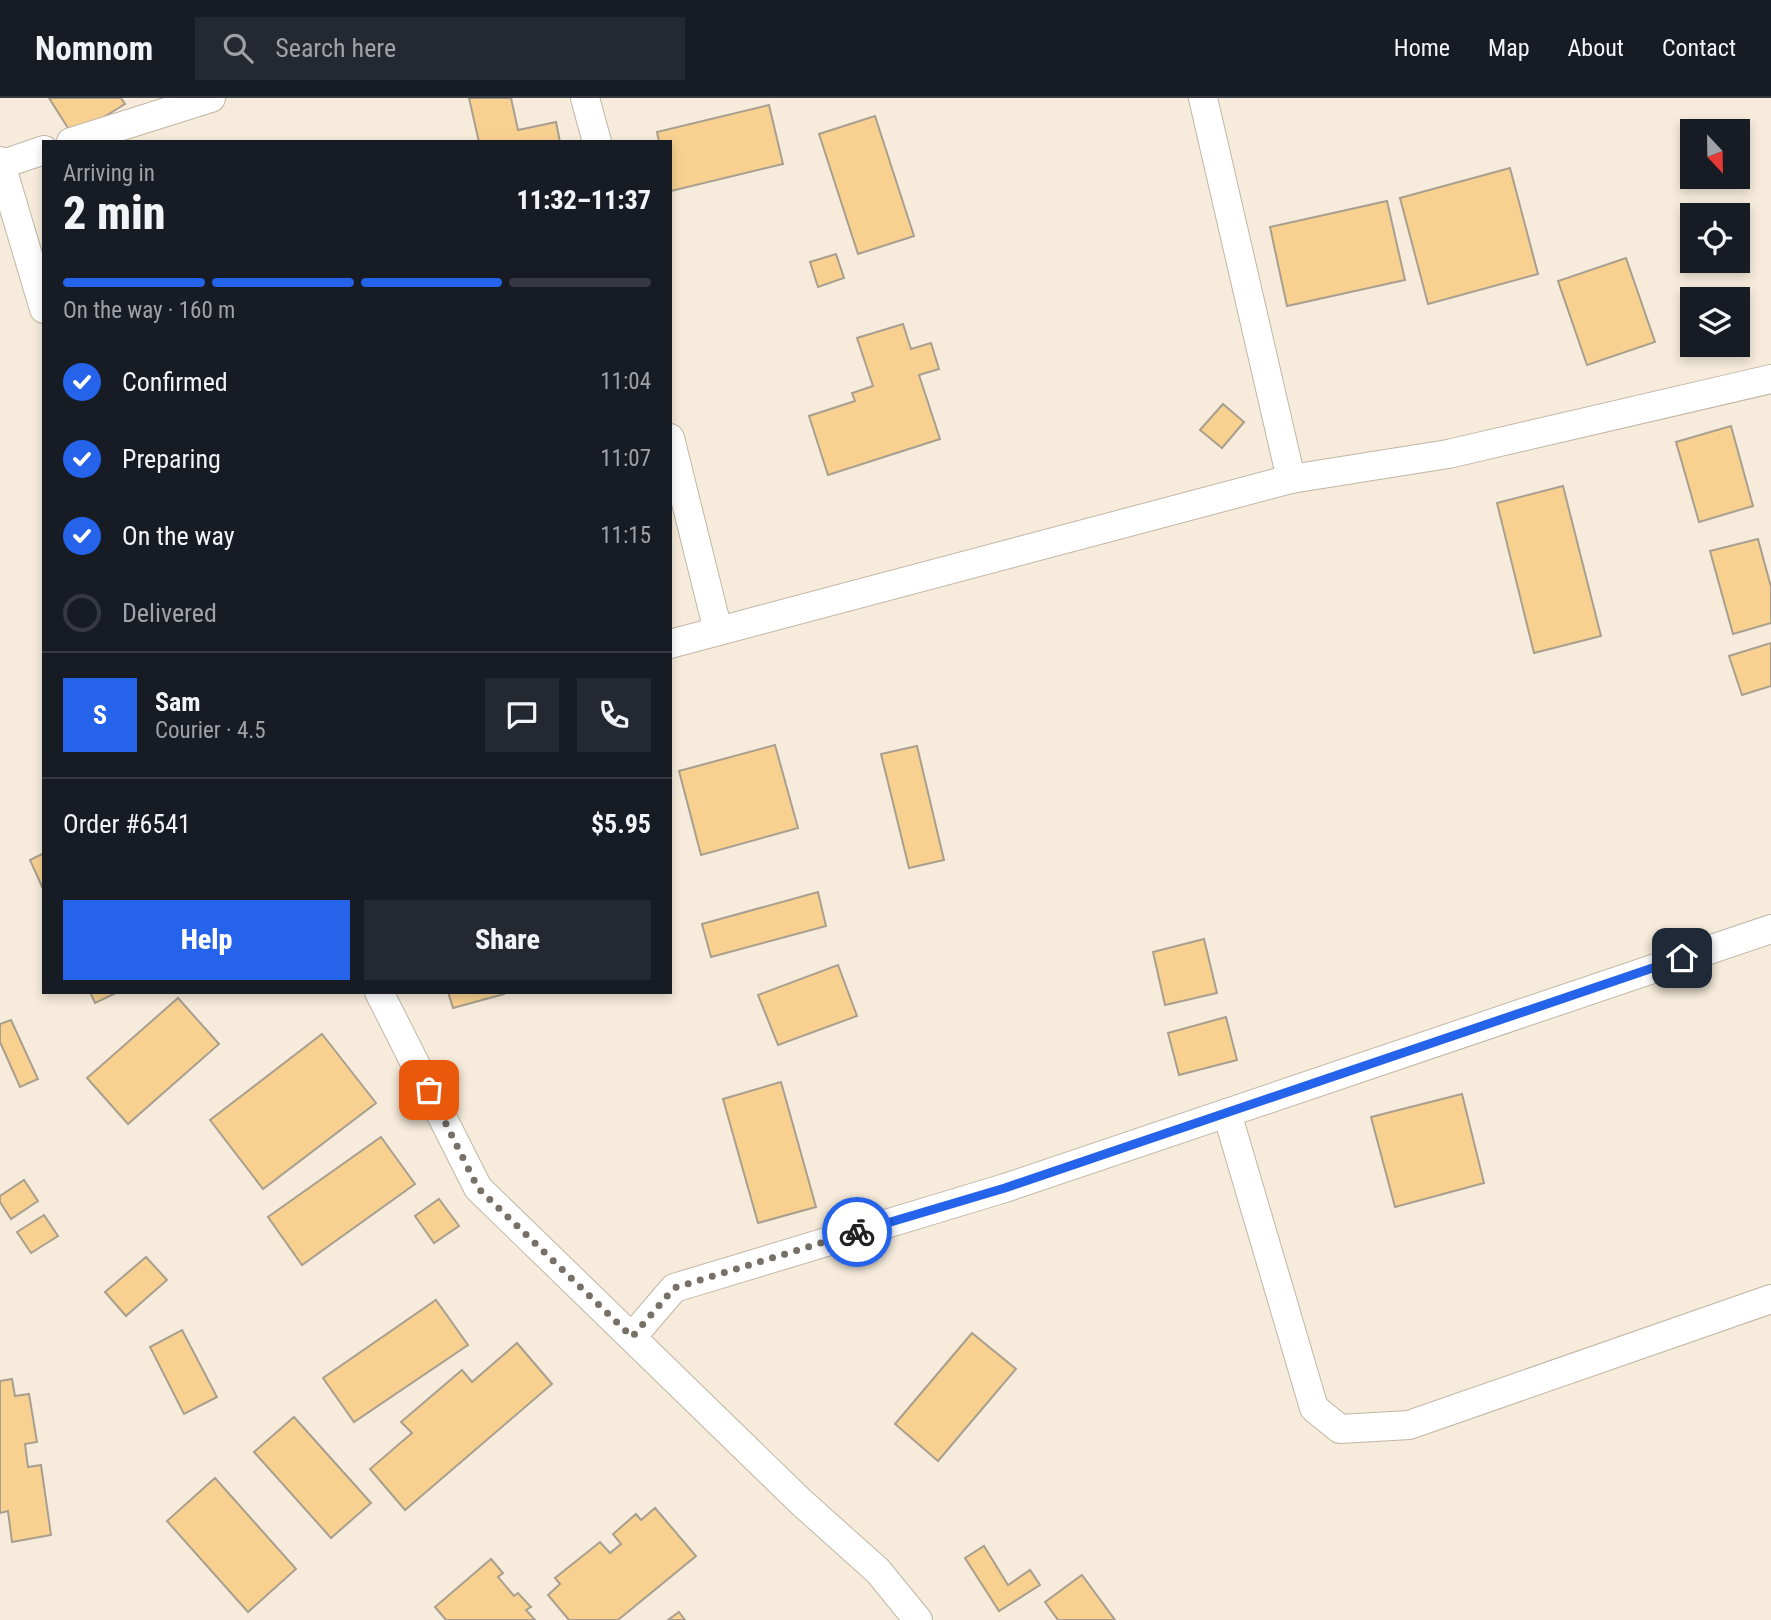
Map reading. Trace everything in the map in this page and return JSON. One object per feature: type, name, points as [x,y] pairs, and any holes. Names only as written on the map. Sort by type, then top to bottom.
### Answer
[{"type":"street","points":[[77,140],[211,98]]},
{"type":"street","points":[[585,98],[596,140]]},
{"type":"street","points":[[1202,98],[1291,479]]},
{"type":"street","points":[[42,151],[0,163],[42,302]]},
{"type":"street","points":[[672,643],[1291,479],[1448,454],[1771,379]]},
{"type":"street","points":[[672,446],[718,631]]},
{"type":"street","points":[[632,1337],[674,1288],[1005,1188],[1771,929]]},
{"type":"street","points":[[380,994],[478,1188],[801,1502],[878,1571],[918,1620]]},
{"type":"street","points":[[1227,1113],[1314,1408],[1340,1429],[1409,1425],[1771,1298]]},
{"type":"building","points":[[49,98],[121,98],[125,104],[73,136]]},
{"type":"building","points":[[469,98],[511,98],[518,130],[556,122],[560,140],[479,140]]},
{"type":"building","points":[[769,105],[783,164],[672,191],[672,140],[659,140],[657,132]]},
{"type":"building","points":[[875,116],[914,236],[858,254],[819,134]]},
{"type":"building","points":[[1510,168],[1538,274],[1428,304],[1400,198]]},
{"type":"building","points":[[1387,201],[1405,280],[1287,306],[1270,227]]},
{"type":"building","points":[[836,254],[844,278],[818,287],[810,262]]},
{"type":"building","points":[[1626,258],[1655,342],[1587,365],[1558,281]]},
{"type":"building","points":[[903,324],[911,349],[931,343],[939,369],[919,375],[940,439],[828,475],[809,416],[855,401],[852,393],[873,386],[857,338]]},
{"type":"building","points":[[1223,404],[1244,422],[1222,448],[1200,430]]},
{"type":"building","points":[[1731,426],[1753,506],[1699,522],[1676,442]]},
{"type":"building","points":[[1563,486],[1601,636],[1534,653],[1497,503]]},
{"type":"building","points":[[1758,539],[1771,587],[1771,623],[1733,634],[1710,551]]},
{"type":"building","points":[[1771,643],[1771,686],[1742,695],[1729,656]]},
{"type":"building","points":[[775,745],[798,828],[701,855],[679,771]]},
{"type":"building","points":[[917,746],[944,860],[909,868],[881,754]]},
{"type":"building","points":[[42,854],[42,887],[30,860]]},
{"type":"building","points":[[818,892],[826,926],[711,957],[702,924]]},
{"type":"building","points":[[1204,939],[1217,993],[1165,1005],[1153,952]]},
{"type":"building","points":[[838,965],[857,1016],[778,1045],[758,995]]},
{"type":"building","points":[[91,994],[114,994],[95,1003]]},
{"type":"building","points":[[449,994],[504,994],[453,1008]]},
{"type":"building","points":[[178,998],[219,1044],[128,1124],[87,1078]]},
{"type":"building","points":[[1226,1017],[1237,1060],[1179,1075],[1168,1033]]},
{"type":"building","points":[[11,1020],[38,1079],[20,1087],[0,1042],[0,1024]]},
{"type":"building","points":[[322,1034],[376,1103],[263,1189],[210,1120]]},
{"type":"building","points":[[781,1082],[816,1207],[758,1223],[723,1099]]},
{"type":"building","points":[[1462,1094],[1484,1183],[1395,1207],[1371,1117]]},
{"type":"building","points":[[381,1137],[415,1184],[302,1265],[268,1217]]},
{"type":"building","points":[[24,1180],[38,1201],[11,1219],[0,1202],[0,1196]]},
{"type":"building","points":[[439,1199],[459,1226],[434,1243],[415,1216]]},
{"type":"building","points":[[44,1215],[58,1236],[31,1253],[17,1232]]},
{"type":"building","points":[[146,1257],[167,1280],[126,1316],[105,1292]]},
{"type":"building","points":[[436,1300],[468,1345],[354,1422],[323,1378]]},
{"type":"building","points":[[182,1330],[217,1397],[184,1414],[150,1347]]},
{"type":"building","points":[[972,1333],[1016,1369],[938,1461],[895,1424]]},
{"type":"building","points":[[517,1343],[552,1384],[405,1510],[370,1469],[412,1433],[401,1422],[462,1370],[472,1382]]},
{"type":"building","points":[[12,1379],[15,1396],[29,1394],[37,1442],[25,1444],[28,1467],[41,1465],[51,1535],[12,1542],[8,1511],[0,1513],[0,1381]]},
{"type":"building","points":[[294,1417],[371,1503],[331,1538],[254,1452]]},
{"type":"building","points":[[215,1478],[296,1569],[248,1612],[167,1521]]},
{"type":"building","points":[[655,1508],[696,1556],[618,1620],[569,1620],[548,1595],[560,1584],[555,1578],[600,1542],[610,1553],[621,1544],[613,1534],[636,1514],[641,1520]]},
{"type":"building","points":[[984,1546],[1008,1585],[1030,1570],[1040,1585],[999,1611],[965,1558]]},
{"type":"building","points":[[491,1559],[503,1573],[498,1577],[514,1596],[518,1593],[531,1607],[526,1610],[535,1620],[446,1620],[435,1607]]},
{"type":"building","points":[[1082,1575],[1115,1620],[1058,1620],[1045,1602]]},
{"type":"building","points":[[679,1612],[685,1620],[668,1620]]},
{"type":"way so far","points":[[429,1090],[478,1188],[632,1337],[674,1288],[857,1232]]},
{"type":"route","points":[[857,1232],[1005,1188],[1682,958]]}]
